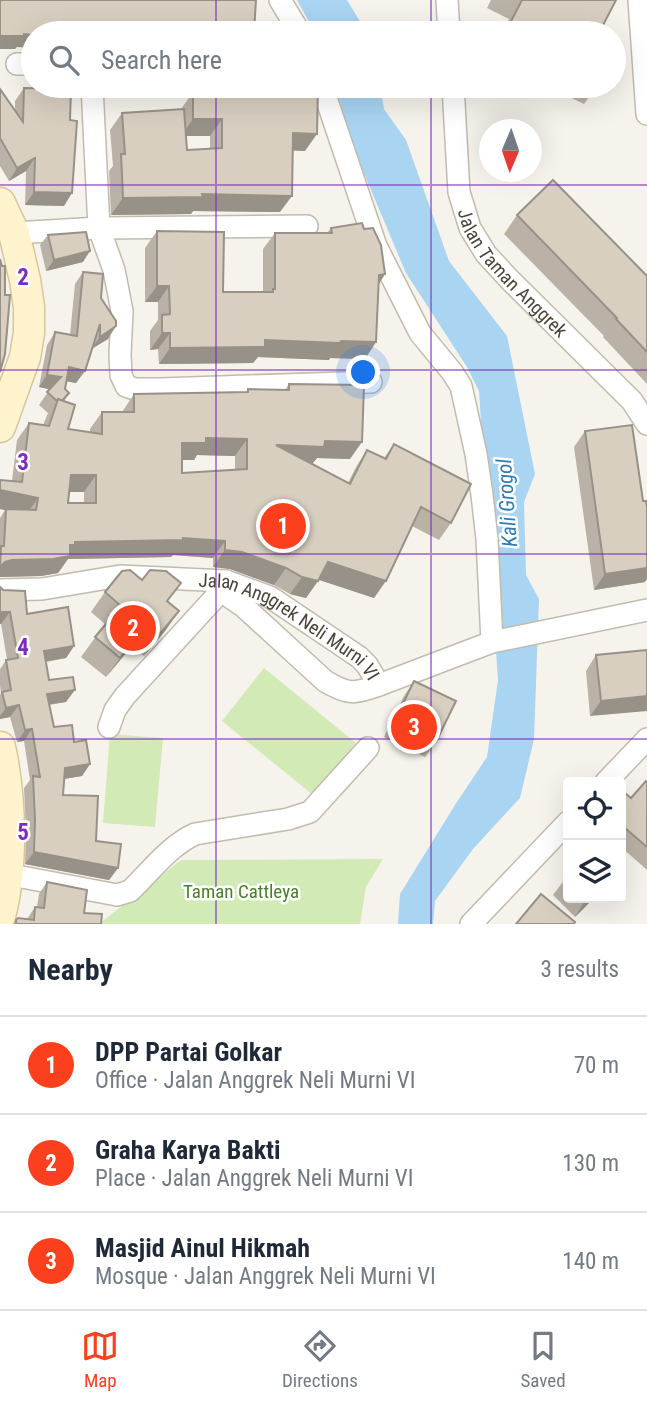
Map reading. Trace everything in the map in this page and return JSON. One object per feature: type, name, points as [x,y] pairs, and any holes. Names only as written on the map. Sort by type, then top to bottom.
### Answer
[{"type":"street","points":[[280,0],[293,21]]},
{"type":"street","points":[[447,0],[448,21]]},
{"type":"street","points":[[639,0],[647,114]]},
{"type":"street","points":[[93,98],[99,228],[114,270],[122,311],[121,374],[126,386],[135,389],[160,389],[371,382]]},
{"type":"street","points":[[326,98],[376,246],[420,333],[461,386],[482,495],[493,641]]},
{"type":"street","name":"Jalan Taman Anggrek","points":[[454,98],[459,192],[470,228],[486,254],[632,401],[647,424]]},
{"type":"street","points":[[0,203],[14,233],[29,307],[25,357],[0,427]]},
{"type":"street","points":[[14,233],[99,228],[307,226]]},
{"type":"street","name":"Jalan Anggrek Neli Murni VI","points":[[0,590],[42,589],[120,576],[223,586],[270,597],[359,657],[379,685],[493,641],[647,610]]},
{"type":"street","points":[[109,727],[115,709],[125,696],[223,586],[325,681],[336,688],[359,692],[379,685]]},
{"type":"street","points":[[611,777],[647,739]]},
{"type":"street","points":[[0,747],[8,798],[9,833],[0,916]]},
{"type":"street","points":[[6,874],[117,895],[124,894],[176,845],[195,834],[288,819],[310,812],[368,748]]},
{"type":"street","points":[[471,924],[563,826]]},
{"type":"green space","points":[[264,668],[356,743],[313,795],[222,721]]},
{"type":"green space","points":[[110,734],[163,738],[155,827],[103,823]]},
{"type":"green space","name":"Taman Cattleya","points":[[383,859],[366,887],[360,924],[99,924],[181,860]]},
{"type":"water","points":[[297,0],[347,0],[360,21],[308,21]]},
{"type":"water","name":"Kali Grogol","points":[[339,98],[382,98],[384,109],[406,140],[449,261],[507,336],[535,474],[524,502],[526,575],[539,599],[534,739],[520,798],[473,849],[435,901],[433,924],[398,924],[400,894],[487,757],[498,680],[479,391],[467,367],[406,273],[355,152]]},
{"type":"building","points":[[0,0],[256,0],[255,21],[21,21],[21,36],[0,36]]},
{"type":"building","points":[[522,0],[616,0],[605,21],[511,21]]},
{"type":"building","points":[[0,89],[23,122],[24,98],[71,98],[70,120],[77,121],[72,193],[34,192],[35,158],[17,168],[0,138]]},
{"type":"building","points":[[193,98],[318,98],[317,134],[293,133],[292,196],[202,194],[203,197],[123,198],[121,154],[125,154],[122,113],[184,109],[187,150],[222,148],[222,119],[193,119]]},
{"type":"building","points":[[553,180],[647,276],[647,352],[517,215]]},
{"type":"building","points":[[362,223],[364,229],[373,228],[381,245],[385,274],[379,275],[376,342],[265,340],[265,347],[170,348],[170,333],[162,333],[162,315],[170,314],[169,286],[157,286],[157,231],[224,232],[223,292],[273,292],[275,233],[332,233],[331,228]]},
{"type":"building","points":[[86,232],[90,251],[54,260],[48,235]]},
{"type":"building","points":[[0,259],[2,266],[5,266],[5,295],[10,295],[5,354],[0,372]]},
{"type":"building","points":[[83,272],[103,274],[101,298],[116,321],[116,326],[100,337],[100,324],[85,371],[69,367],[65,389],[69,393],[62,401],[57,401],[47,392],[61,377],[47,375],[55,332],[77,336]]},
{"type":"building","points":[[289,384],[364,385],[362,442],[325,441],[324,447],[276,445],[350,484],[367,450],[386,459],[394,444],[471,484],[451,523],[421,507],[386,581],[328,562],[318,581],[242,552],[225,550],[225,541],[183,538],[75,542],[75,545],[70,545],[70,556],[12,560],[0,567],[6,509],[36,510],[38,498],[0,490],[0,480],[22,482],[29,423],[49,426],[58,399],[75,405],[68,429],[102,434],[102,412],[134,412],[134,394],[289,390]],"holes":[[[206,438],[247,439],[247,469],[182,473],[182,443],[206,443]],[[71,475],[96,475],[96,503],[68,503]]]},
{"type":"building","points":[[632,425],[643,501],[646,501],[647,507],[647,568],[605,574],[585,431]]},
{"type":"building","points":[[130,570],[142,580],[150,570],[166,571],[181,583],[167,601],[179,611],[158,636],[146,626],[120,658],[95,637],[121,606],[105,592],[122,571]]},
{"type":"building","points":[[0,587],[3,590],[25,591],[27,614],[68,607],[74,646],[44,651],[49,680],[73,677],[75,690],[47,694],[54,727],[72,725],[74,742],[86,740],[90,764],[65,768],[63,795],[98,796],[96,841],[121,844],[118,868],[34,852],[33,776],[40,777],[32,729],[25,730],[19,705],[6,708],[2,692],[11,690],[6,660],[18,658],[10,612],[0,612]]},
{"type":"building","points":[[647,650],[647,696],[601,701],[596,655]]},
{"type":"building","points":[[414,681],[456,701],[436,742],[394,722]]},
{"type":"building","points":[[646,781],[647,847],[626,829],[626,794],[631,798]]},
{"type":"building","points":[[47,882],[87,890],[84,913],[102,914],[101,924],[16,924],[18,918],[34,920],[35,907],[44,908]]},
{"type":"building","points":[[541,894],[575,922],[574,924],[516,924]]},
{"type":"place","name":"DPP Partai Golkar","points":[[283,526]]},
{"type":"place","name":"Graha Karya Bakti","points":[[133,628]]},
{"type":"place","name":"Masjid Ainul Hikmah","points":[[414,727]]}]
